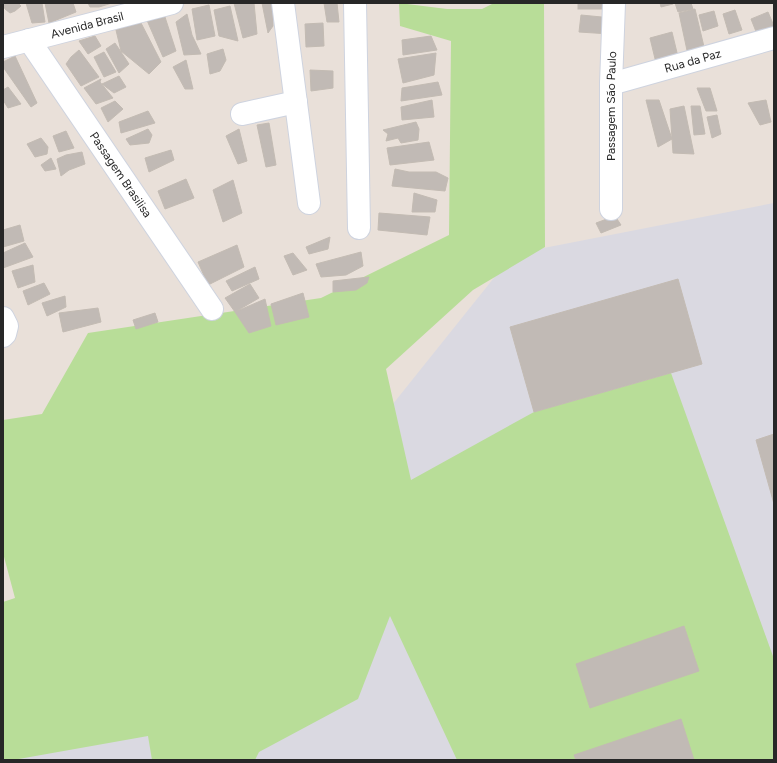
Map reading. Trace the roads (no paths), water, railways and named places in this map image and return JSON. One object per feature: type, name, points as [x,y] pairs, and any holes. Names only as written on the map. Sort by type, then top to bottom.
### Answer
[{"type":"street","name":"Avenida Brasil","points":[[3,47],[172,3]]},
{"type":"street","points":[[282,3],[309,203]]},
{"type":"street","points":[[355,3],[359,228]]},
{"type":"street","name":"Passagem São Paulo","points":[[611,208],[611,84],[614,3]]},
{"type":"street","name":"Rua da Paz","points":[[611,84],[774,38]]},
{"type":"street","name":"Passagem Brasilisa","points":[[29,40],[212,309]]},
{"type":"street","points":[[242,114],[296,102]]},
{"type":"street","points":[[3,318],[7,326],[3,336]]}]
